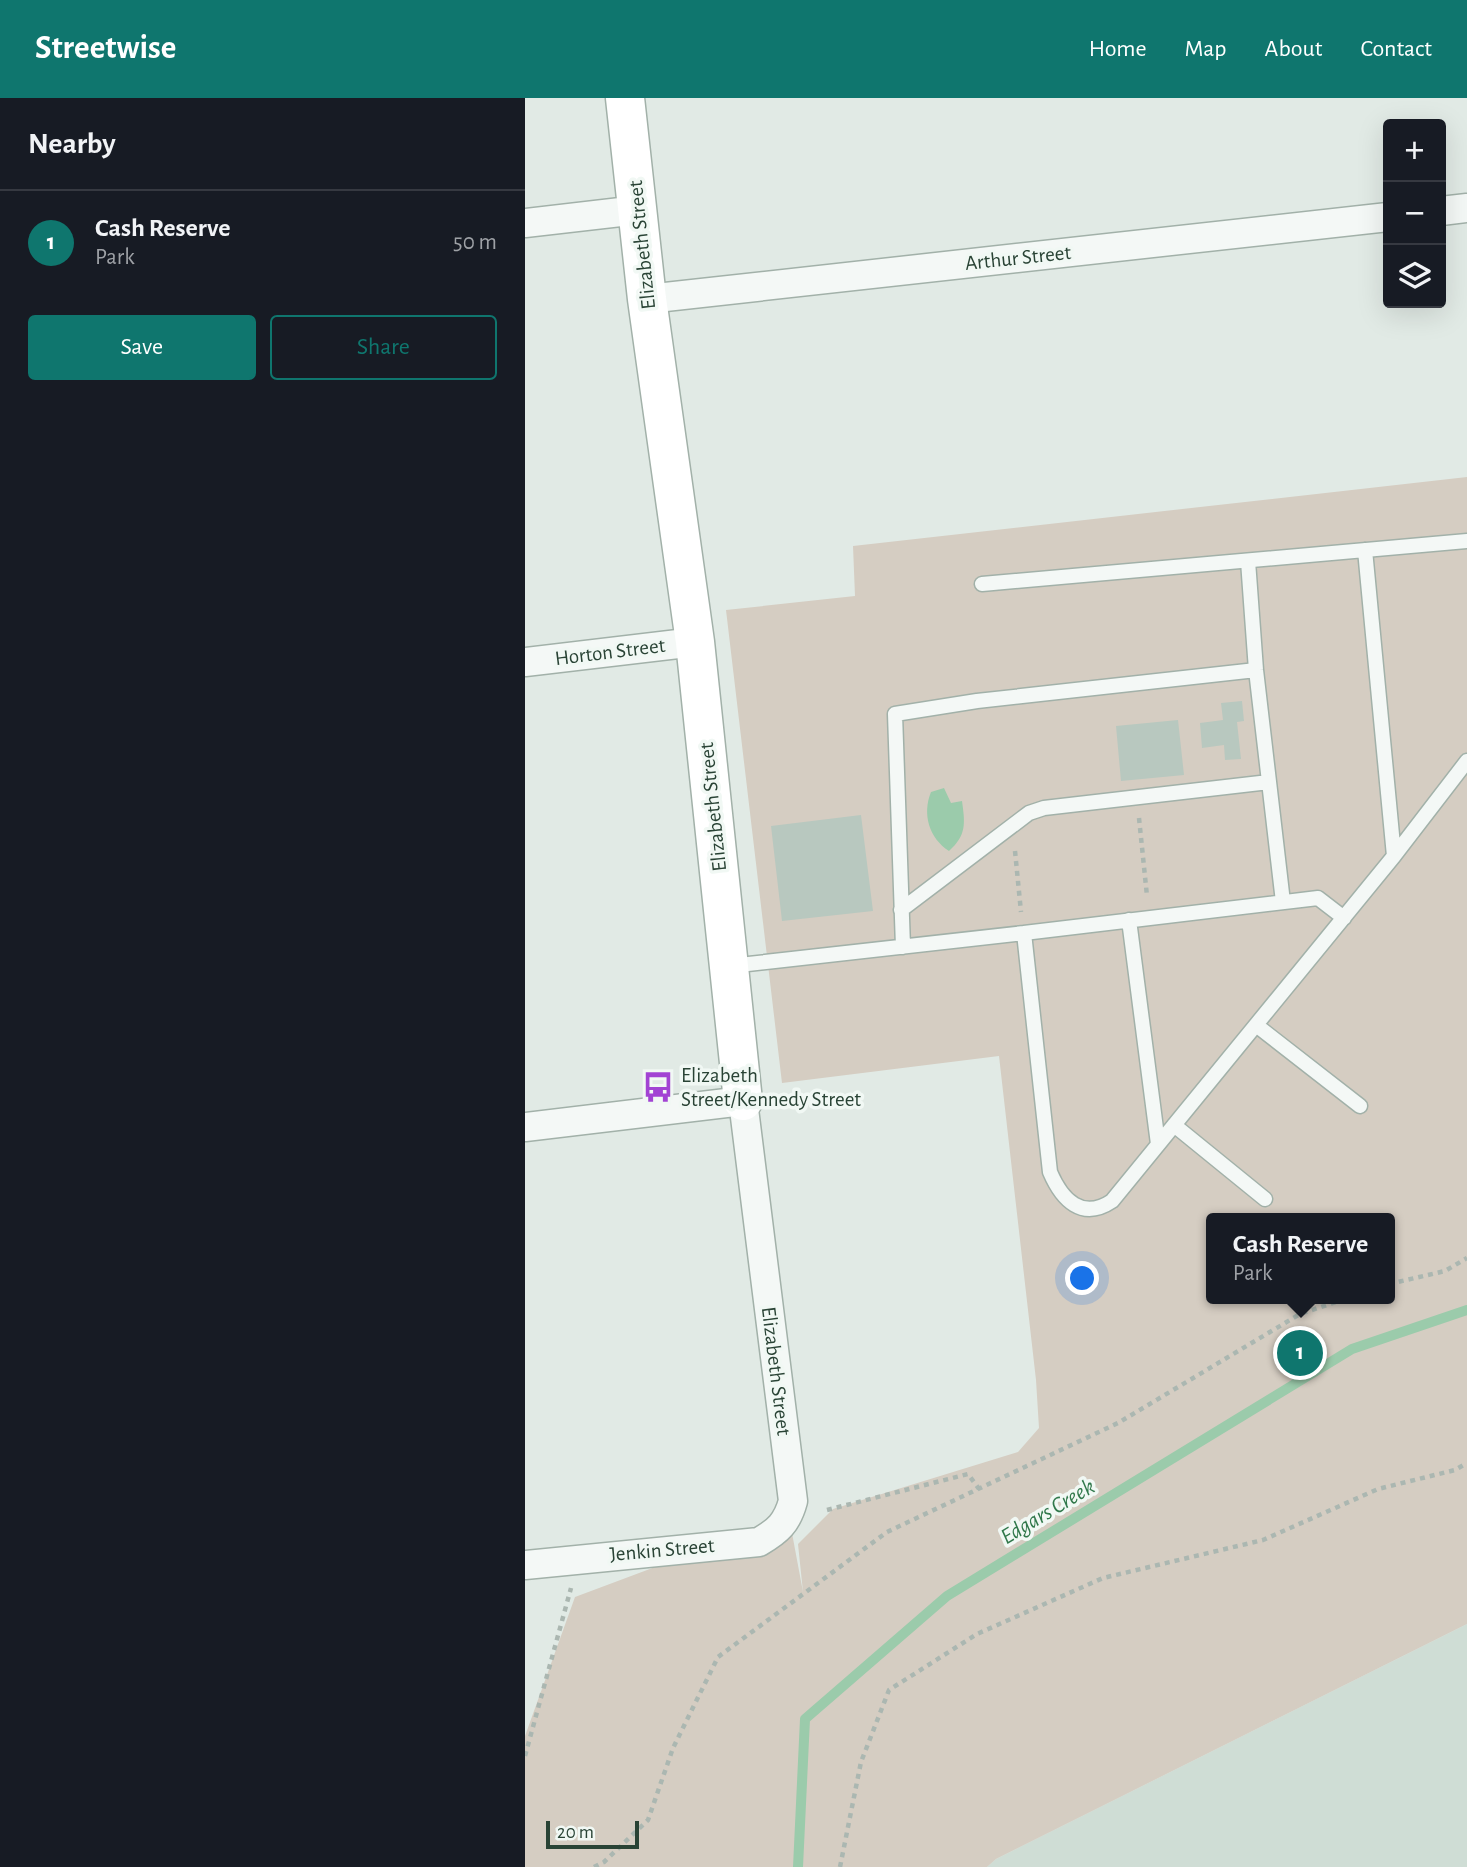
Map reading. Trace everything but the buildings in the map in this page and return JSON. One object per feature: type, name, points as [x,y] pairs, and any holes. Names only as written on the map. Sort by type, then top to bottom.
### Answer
[{"type":"street","name":"Elizabeth Street","points":[[625,98],[647,299],[695,642],[743,1101],[793,1501],[789,1517]]},
{"type":"street","points":[[1446,210],[1467,208]]},
{"type":"street","points":[[525,223],[638,210]]},
{"type":"street","name":"Arthur Street","points":[[647,299],[1383,218]]},
{"type":"street","name":"Horton Street","points":[[525,662],[695,642]]},
{"type":"street","points":[[525,1127],[743,1101]]},
{"type":"street","name":"Jenkin Street","points":[[525,1565],[759,1542],[778,1531],[789,1517]]},
{"type":"lane","points":[[982,584],[1467,541]]},
{"type":"lane","points":[[1365,550],[1394,856]]},
{"type":"lane","points":[[1248,561],[1256,670],[1283,902]]},
{"type":"lane","points":[[903,947],[895,714],[977,701],[1256,670]]},
{"type":"lane","points":[[1024,933],[1049,1160],[1058,1189],[1076,1208],[1102,1208],[1112,1201],[1344,918],[1467,761]]},
{"type":"lane","points":[[901,909],[1030,813],[1044,808],[1269,782]]},
{"type":"lane","points":[[730,966],[1318,898],[1344,918]]},
{"type":"lane","points":[[1129,920],[1159,1144]]},
{"type":"lane","points":[[1256,1025],[1360,1106]]},
{"type":"lane","points":[[1174,1125],[1265,1199]]},
{"type":"path","points":[[1137,797],[1149,918]]},
{"type":"path","points":[[1012,827],[1024,933]]},
{"type":"path","points":[[1395,1283],[1445,1271],[1467,1258]]},
{"type":"path","points":[[594,1867],[604,1862],[648,1820],[673,1748],[717,1657],[887,1532],[1118,1423],[1300,1314],[1330,1304]]},
{"type":"path","points":[[840,1867],[861,1762],[889,1690],[977,1634],[1103,1578],[1263,1540],[1378,1489],[1455,1469],[1467,1463]]},
{"type":"path","points":[[827,1510],[968,1474],[979,1489]]},
{"type":"path","points":[[525,1756],[579,1558]]},
{"type":"shaded area","points":[[1467,477],[1467,1624],[996,1859],[987,1867],[525,1867],[525,1736],[575,1597],[789,1517],[803,1592],[798,1544],[833,1509],[1018,1452],[1039,1428],[1036,1380],[999,1056],[782,1083],[726,610],[855,596],[853,546]]},
{"type":"shaded area","points":[[944,788],[951,803],[962,801],[964,816],[962,834],[949,851],[936,839],[927,817],[931,792]]},
{"type":"shaded area","points":[[1467,1624],[1467,1867],[987,1867],[996,1859]]},
{"type":"waterway","name":"Edgars Creek","points":[[798,1867],[805,1719],[947,1596],[1352,1349],[1467,1310]]},
{"type":"place","name":"Elizabeth Street/Kennedy Street","points":[[658,1087]]},
{"type":"place","name":"Cash Reserve","points":[[1300,1353]]}]
